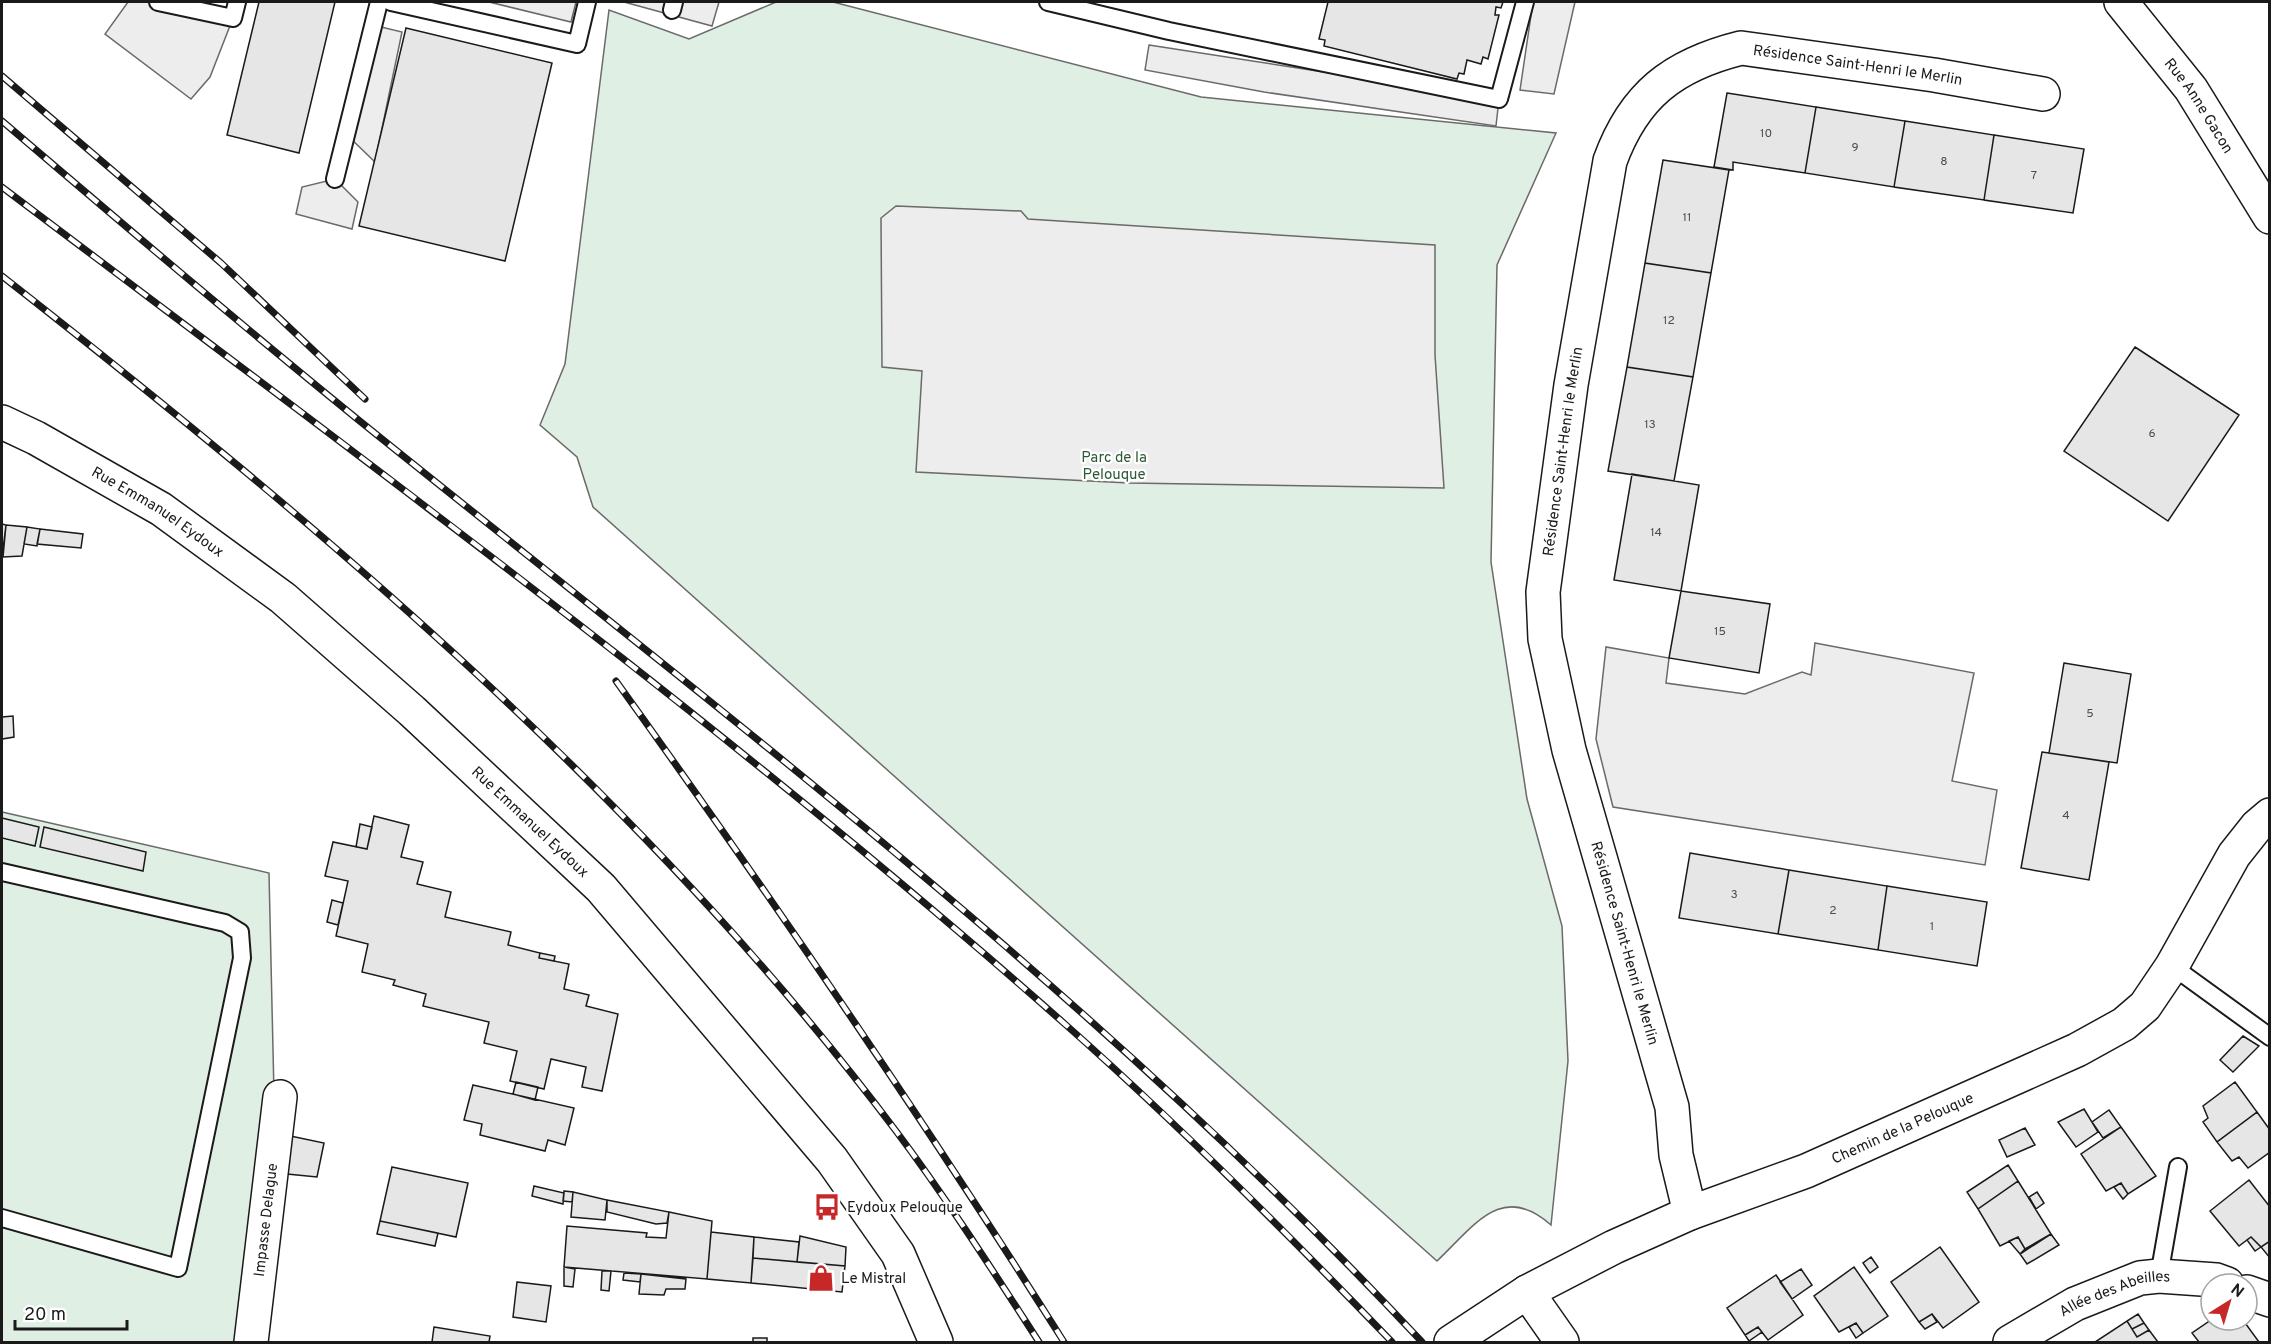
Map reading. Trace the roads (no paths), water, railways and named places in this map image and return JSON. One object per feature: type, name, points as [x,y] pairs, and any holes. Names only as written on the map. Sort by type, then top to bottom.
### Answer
[{"type":"street","name":"Rue Anne Gacon","points":[[2121,2],[2191,89],[2270,217]]},
{"type":"street","name":"Résidence Saint-Henri le Merlin","points":[[1690,1213],[1676,1155],[1672,1107],[1569,750],[1545,639],[1543,592],[1571,385],[1610,162],[1621,132],[1639,106],[1660,86],[1684,68],[1712,56],[1741,48],[1934,75],[2043,94]]},
{"type":"street","name":"Rue Emmanuel Eydoux","points":[[2,422],[36,438],[161,509],[283,598],[412,711],[601,888],[832,1161],[898,1254],[936,1342]]},
{"type":"street","name":"Chemin de la Pelouque","points":[[1451,1342],[1527,1292],[1614,1247],[1690,1213],[1806,1171],[2103,1038],[2145,1006],[2172,966],[2234,855],[2257,826],[2270,815]]},
{"type":"street","name":"Impasse Delague","points":[[251,1342],[280,1096]]},
{"type":"street","name":"Allée des Abeilles","points":[[2010,1342],[2075,1304],[2140,1278],[2159,1276],[2199,1279]]},
{"type":"street","points":[[1527,1292],[1562,1342]]},
{"type":"lane","points":[[158,2],[233,18],[237,2]]},
{"type":"lane","points":[[335,179],[379,2]]},
{"type":"lane","points":[[391,2],[577,44],[587,2]]},
{"type":"lane","points":[[1048,2],[1413,84],[1499,99],[1525,2]]},
{"type":"lane","points":[[2,872],[225,923],[240,932],[242,958],[178,1268],[2,1218]]},
{"type":"lane","points":[[2172,966],[2270,1037]]},
{"type":"lane","points":[[2159,1276],[2178,1167]]},
{"type":"railway","points":[[2,76],[221,263],[365,399]]},
{"type":"railway","points":[[2,121],[294,367],[792,767],[1053,987],[1179,1101],[1303,1219],[1422,1342]]},
{"type":"railway","points":[[2,187],[408,493],[676,700],[938,914],[1066,1025],[1192,1141],[1392,1342]]},
{"type":"railway","points":[[2,276],[243,470],[361,570],[477,674],[589,782],[697,893],[799,1010],[896,1131],[969,1235],[1039,1342]]},
{"type":"railway","points":[[616,681],[845,1008],[956,1174],[1064,1342]]},
{"type":"place","name":"Eydoux Pelouque","points":[[827,1207]]},
{"type":"place","name":"Le Mistral","points":[[821,1278]]},
{"type":"park label","name":"Parc de la Pelouque","points":[[1114,466]]}]
